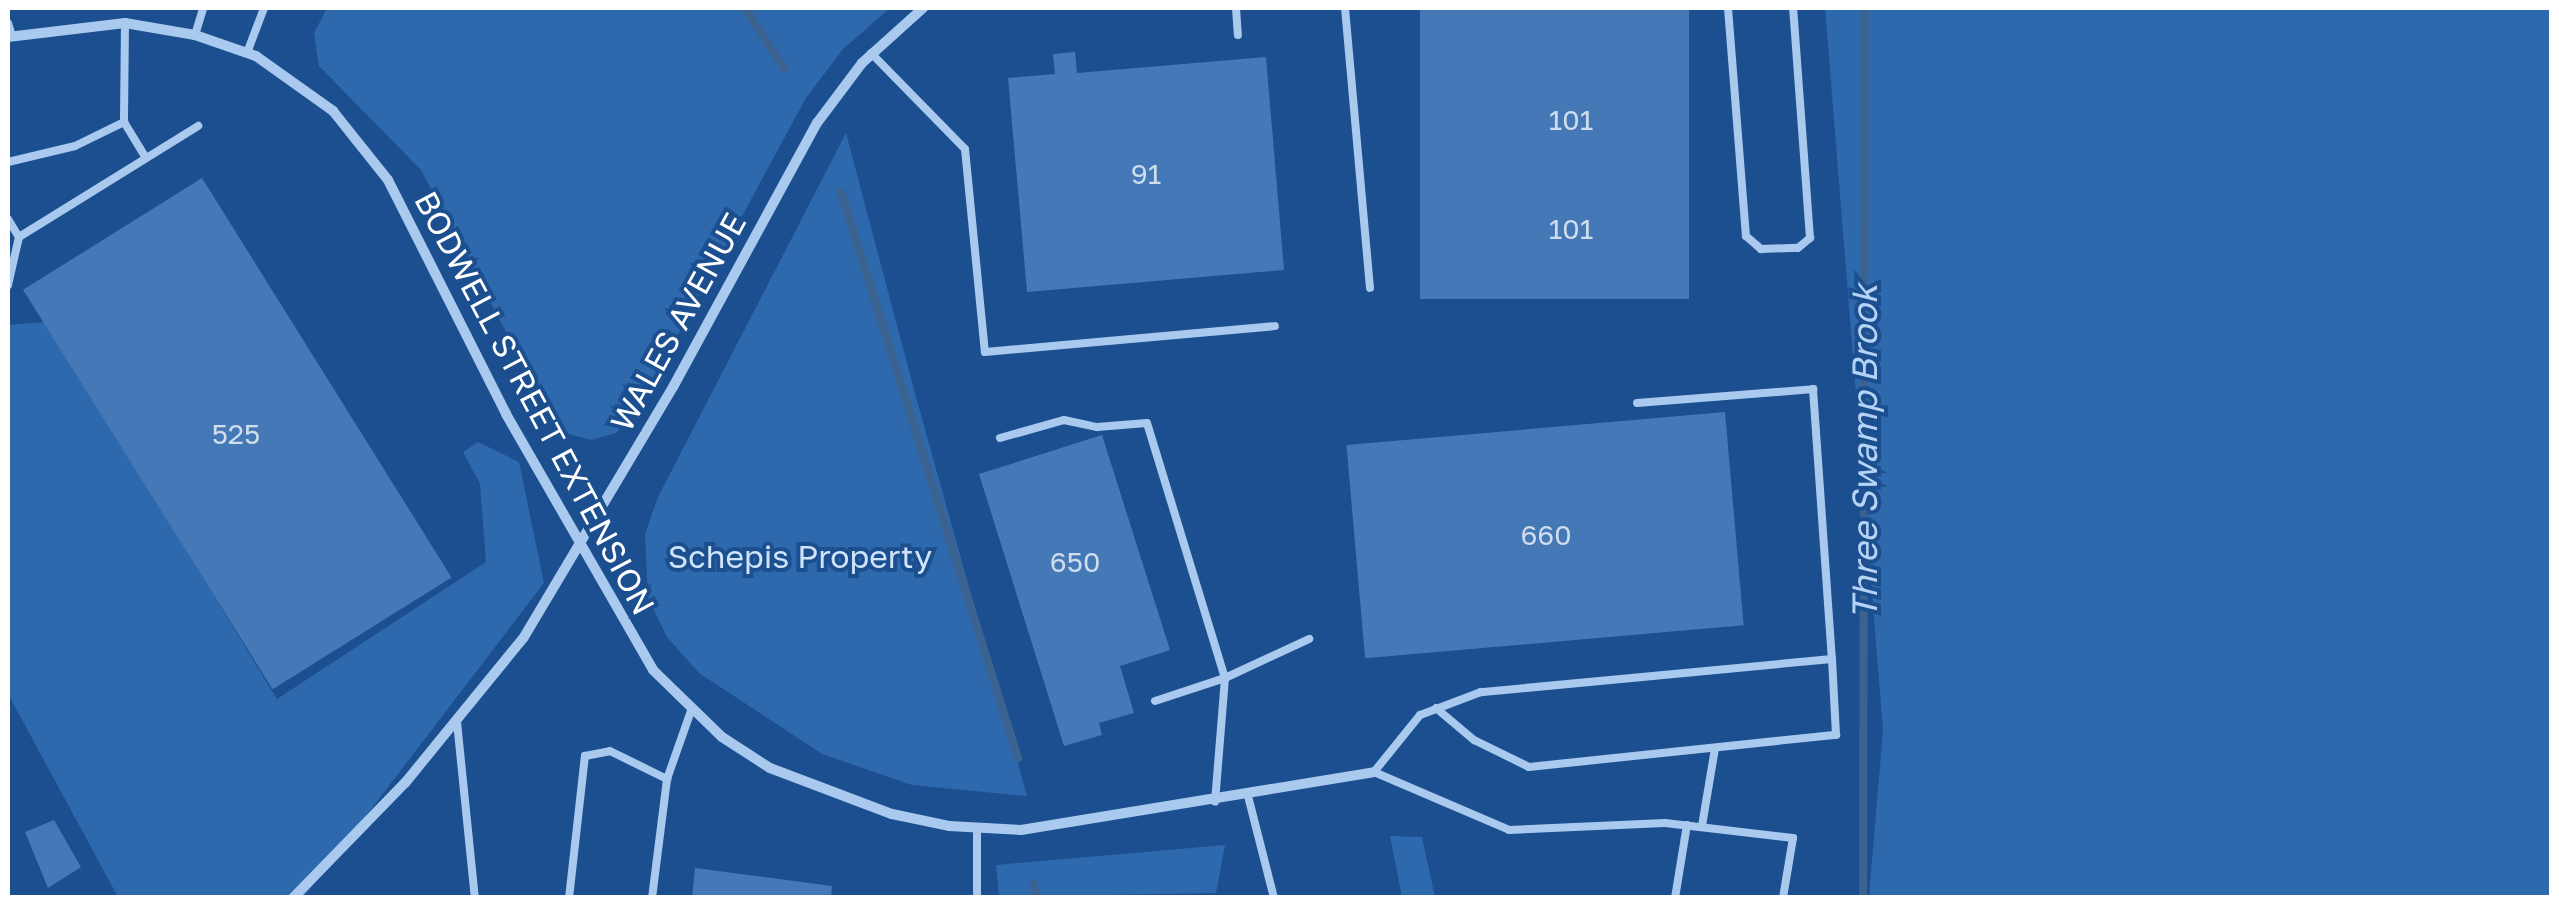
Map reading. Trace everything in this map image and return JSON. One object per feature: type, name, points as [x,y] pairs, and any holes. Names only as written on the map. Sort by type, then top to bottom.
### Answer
[{"type":"street","name":"WALES AVENUE","points":[[292,898],[457,722],[524,637],[582,546],[816,123],[872,53],[924,8]]},
{"type":"street","name":"BODWELL STREET EXTENSION","points":[[10,37],[124,23],[194,34],[247,52],[332,111],[375,160],[506,414],[652,670],[691,711],[804,785],[892,814],[978,829],[1086,824],[1374,772]]},
{"type":"lane","points":[[194,34],[203,8]]},
{"type":"lane","points":[[247,52],[264,8]]},
{"type":"lane","points":[[1236,8],[1238,35]]},
{"type":"lane","points":[[1345,8],[1370,288]]},
{"type":"lane","points":[[1728,8],[1746,236],[1761,249],[1798,248],[1810,238],[1793,8]]},
{"type":"lane","points":[[8,23],[10,37]]},
{"type":"lane","points":[[124,23],[124,122],[146,158]]},
{"type":"lane","points":[[872,53],[965,149],[986,352],[1275,326]]},
{"type":"lane","points":[[8,162],[75,146],[124,122]]},
{"type":"lane","points":[[19,237],[198,126]]},
{"type":"lane","points":[[8,219],[19,237],[8,285]]},
{"type":"lane","points":[[1436,708],[1474,740],[1529,767],[1836,735],[1813,389],[1637,402]]},
{"type":"lane","points":[[1000,438],[1064,420],[1097,427],[1147,423],[1224,678],[1215,802]]},
{"type":"lane","points":[[1154,701],[1224,678],[1309,638]]},
{"type":"lane","points":[[1783,898],[1793,838],[1687,825],[1509,830],[1374,772],[1395,741],[1436,708],[1507,689],[1832,659]]},
{"type":"lane","points":[[652,898],[667,779],[691,711]]},
{"type":"lane","points":[[457,722],[474,898]]},
{"type":"lane","points":[[1702,826],[1715,748]]},
{"type":"lane","points":[[569,898],[586,756],[610,750],[667,779]]},
{"type":"lane","points":[[1248,796],[1274,898]]},
{"type":"lane","points":[[1675,898],[1687,825]]},
{"type":"lane","points":[[977,898],[978,829]]},
{"type":"green space","points":[[327,8],[890,8],[843,49],[806,98],[635,414],[616,433],[591,440],[569,434],[551,418],[421,170],[319,66],[314,33]]},
{"type":"green space","points":[[1825,8],[2551,8],[2551,897],[1869,897],[1883,730]]},
{"type":"green space","name":"Schepis Property","points":[[846,133],[1027,796],[912,785],[822,754],[699,673],[667,637],[648,598],[645,534],[658,497]]},
{"type":"green space","points":[[47,322],[277,699],[486,562],[480,484],[463,452],[478,442],[519,462],[544,583],[304,897],[118,897],[8,694],[8,325]]},
{"type":"green space","points":[[1390,836],[1422,837],[1435,897],[1402,897]]},
{"type":"green space","points":[[1225,845],[1216,893],[999,897],[996,865]]},
{"type":"building","points":[[1420,8],[1689,8],[1689,299],[1420,299]]},
{"type":"building","points":[[1075,52],[1077,73],[1266,57],[1284,270],[1027,292],[1008,78],[1055,74],[1053,54]]},
{"type":"building","points":[[202,178],[452,577],[273,689],[23,290]]},
{"type":"building","points":[[1725,412],[1744,625],[1365,658],[1346,445]]},
{"type":"building","points":[[1102,435],[1170,650],[1120,666],[1134,713],[1099,723],[1102,735],[1064,746],[979,474]]},
{"type":"building","points":[[54,820],[81,867],[48,888],[25,832]]},
{"type":"building","points":[[695,868],[832,886],[831,898],[692,898]]},
{"type":"waterway","name":"Three Swamp Brook","points":[[745,8],[784,68]]},
{"type":"waterway","name":"Three Swamp Brook","points":[[1863,898],[1865,8]]},
{"type":"waterway","name":"Three Swamp Brook","points":[[841,192],[1018,758]]},
{"type":"waterway","name":"Three Swamp Brook","points":[[1034,884],[1036,898]]}]
